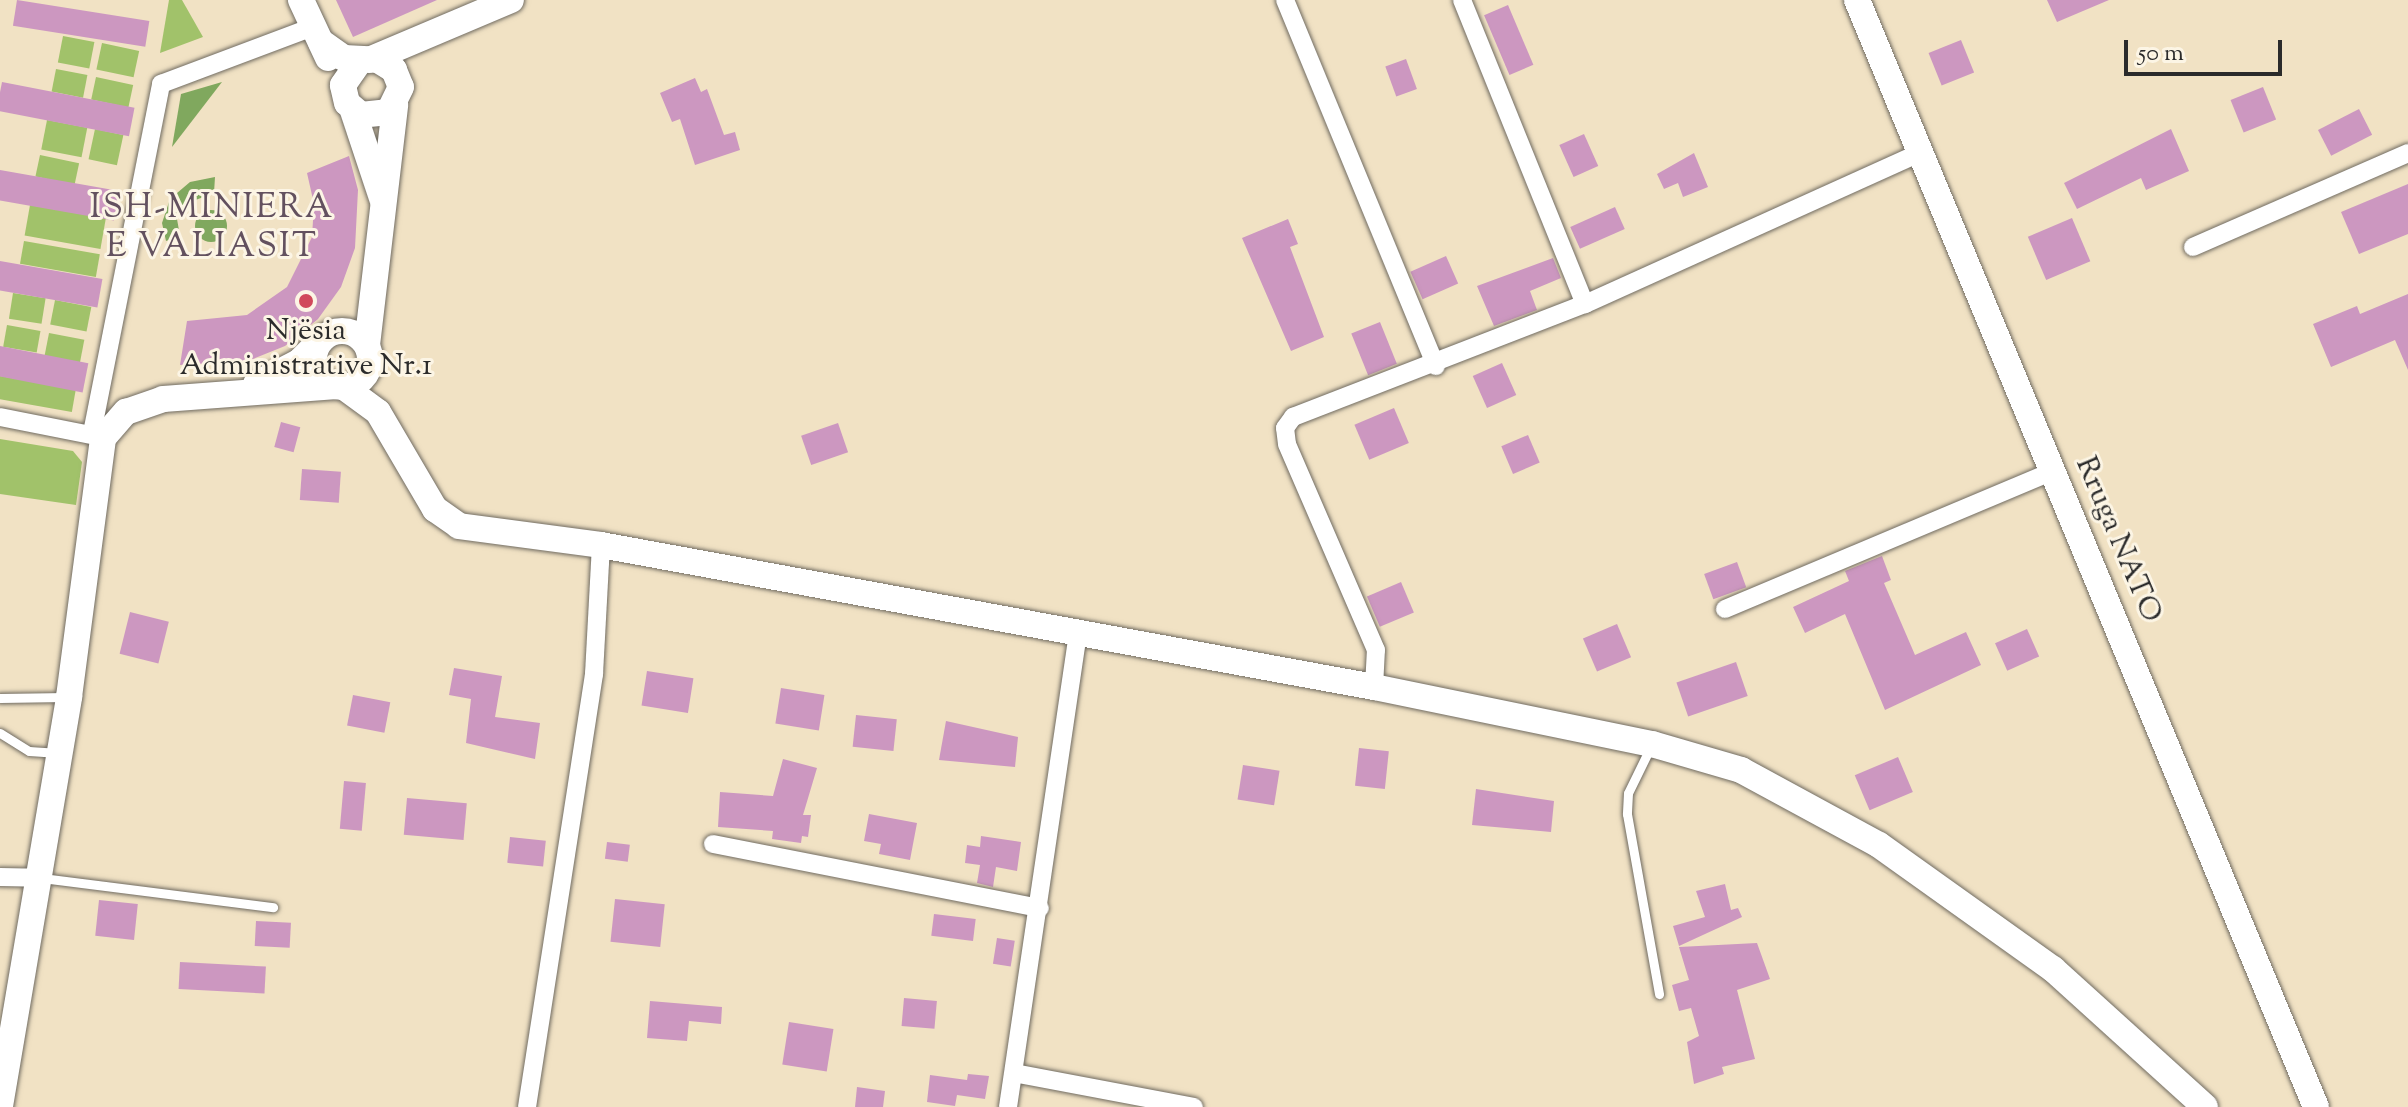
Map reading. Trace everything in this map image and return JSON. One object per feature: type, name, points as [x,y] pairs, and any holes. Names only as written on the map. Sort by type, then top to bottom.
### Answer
[{"type":"street","points":[[301,0],[348,102],[384,206]]},
{"type":"street","points":[[348,102],[346,76],[364,61],[511,0]]},
{"type":"street","points":[[1285,0],[1436,366]]},
{"type":"street","points":[[1462,0],[1585,304]]},
{"type":"street","name":"Rruga NATO","points":[[1857,0],[2316,1107]]},
{"type":"street","points":[[0,1106],[5,1053],[39,878],[69,697],[98,436],[161,84],[317,35],[364,61],[394,70],[398,96]]},
{"type":"street","points":[[98,436],[141,404],[234,392],[339,386],[361,380],[368,354],[374,268],[398,96],[419,38]]},
{"type":"street","points":[[348,102],[371,117],[398,96]]},
{"type":"street","points":[[1374,687],[1376,650],[1287,444],[1285,428],[1293,417],[1436,366],[1585,304],[1920,153]]},
{"type":"street","points":[[2193,247],[2408,153]]},
{"type":"street","points":[[234,392],[274,378],[325,337],[363,293],[374,268]]},
{"type":"street","points":[[325,337],[353,333],[368,354],[397,442]]},
{"type":"street","points":[[325,337],[315,367],[378,412],[446,521],[601,545],[1374,687],[1652,744],[1741,770],[1879,845],[2053,969],[2205,1107]]},
{"type":"street","points":[[0,417],[98,436]]},
{"type":"street","points":[[1725,609],[2053,471]]},
{"type":"street","points":[[527,1107],[594,674],[601,545]]},
{"type":"street","points":[[1008,1107],[1040,908],[1078,634]]},
{"type":"street","points":[[713,844],[1040,908]]},
{"type":"street","points":[[0,877],[39,878]]},
{"type":"street","points":[[1014,1073],[1194,1107]]},
{"type":"lane","points":[[0,698],[69,697]]},
{"type":"lane","points":[[0,733],[29,751],[59,754]]},
{"type":"lane","points":[[1652,744],[1628,793],[1627,814],[1659,994]]},
{"type":"lane","points":[[39,878],[273,907]]},
{"type":"green space","points":[[169,0],[182,0],[203,37],[160,53]]},
{"type":"green space","points":[[63,36],[94,42],[89,69],[58,63]]},
{"type":"green space","points":[[102,43],[139,51],[134,77],[96,69]]},
{"type":"green space","points":[[56,69],[87,75],[83,98],[52,92]]},
{"type":"green space","points":[[96,77],[133,85],[128,107],[91,99]]},
{"type":"green space","points":[[222,82],[172,147],[181,94]]},
{"type":"green space","points":[[47,120],[87,128],[82,157],[41,149]]},
{"type":"green space","points":[[95,129],[123,135],[117,165],[89,159]]},
{"type":"green space","points":[[40,155],[79,163],[75,185],[35,177]]},
{"type":"green space","points":[[215,177],[214,193],[185,204],[177,219],[180,236],[166,241],[162,223],[170,199],[190,182]]},
{"type":"green space","points":[[30,205],[106,218],[100,249],[25,236]]},
{"type":"green space","points":[[211,210],[222,215],[227,226],[222,237],[211,242],[200,237],[195,226],[200,215]]},
{"type":"green space","points":[[24,241],[100,254],[96,277],[20,264]]},
{"type":"green space","points":[[13,293],[46,298],[42,324],[9,319]]},
{"type":"green space","points":[[55,300],[91,307],[87,332],[50,325]]},
{"type":"green space","points":[[7,325],[40,331],[37,353],[3,347]]},
{"type":"green space","points":[[49,333],[84,340],[80,362],[45,356]]},
{"type":"green space","points":[[0,376],[76,389],[72,412],[0,399]]},
{"type":"green space","points":[[0,439],[73,451],[82,462],[76,505],[0,494]]},
{"type":"building","points":[[17,0],[149,21],[145,47],[13,26]]},
{"type":"building","points":[[336,0],[437,0],[353,37]]},
{"type":"building","points":[[2047,0],[2109,0],[2057,22]]},
{"type":"building","points":[[1508,5],[1533,65],[1509,75],[1484,15]]},
{"type":"building","points":[[1961,40],[1974,72],[1942,86],[1929,53]]},
{"type":"building","points":[[1406,59],[1417,89],[1396,97],[1385,67]]},
{"type":"building","points":[[695,78],[701,92],[707,89],[724,135],[735,132],[740,150],[695,165],[680,119],[672,122],[660,93]]},
{"type":"building","points":[[2,82],[135,108],[129,136],[0,111]]},
{"type":"building","points":[[2263,87],[2276,119],[2244,133],[2231,100]]},
{"type":"building","points":[[2359,109],[2372,135],[2331,156],[2318,130]]},
{"type":"building","points":[[2171,129],[2189,171],[2146,190],[2141,178],[2077,209],[2064,183]]},
{"type":"building","points":[[1584,134],[1598,166],[1574,177],[1559,145]]},
{"type":"building","points":[[1694,153],[1708,187],[1683,197],[1678,183],[1664,189],[1657,174]]},
{"type":"building","points":[[349,156],[358,190],[355,248],[341,287],[318,319],[285,346],[248,361],[180,365],[187,321],[247,315],[287,287],[312,237],[314,204],[307,173]]},
{"type":"building","points":[[0,170],[119,191],[114,221],[0,200]]},
{"type":"building","points":[[2408,184],[2408,234],[2359,254],[2341,212]]},
{"type":"building","points":[[1615,207],[1625,229],[1580,249],[1570,227]]},
{"type":"building","points":[[2072,218],[2090,261],[2046,280],[2028,237]]},
{"type":"building","points":[[1288,219],[1298,244],[1290,247],[1324,337],[1291,351],[1242,238]]},
{"type":"building","points":[[1446,256],[1458,283],[1423,299],[1410,272]]},
{"type":"building","points":[[1553,258],[1561,278],[1530,291],[1537,310],[1494,326],[1477,286]]},
{"type":"building","points":[[0,261],[102,279],[97,308],[0,290]]},
{"type":"building","points":[[2408,294],[2408,370],[2395,340],[2331,367],[2313,324],[2357,306],[2360,314]]},
{"type":"building","points":[[1380,322],[1397,364],[1368,375],[1351,334]]},
{"type":"building","points":[[0,346],[88,363],[83,393],[0,377]]},
{"type":"building","points":[[1502,363],[1516,395],[1487,408],[1473,376]]},
{"type":"building","points":[[1394,408],[1409,443],[1369,460],[1354,425]]},
{"type":"building","points":[[281,422],[300,427],[294,452],[274,447]]},
{"type":"building","points":[[838,423],[848,452],[811,465],[801,436]]},
{"type":"building","points":[[1528,435],[1540,463],[1513,474],[1501,446]]},
{"type":"building","points":[[302,469],[341,472],[339,503],[300,500]]},
{"type":"building","points":[[1882,556],[1891,580],[1884,583],[1915,655],[1966,632],[1981,665],[1885,710],[1845,614],[1805,633],[1793,607],[1849,581],[1845,571]]},
{"type":"building","points":[[1737,562],[1746,587],[1713,599],[1704,574]]},
{"type":"building","points":[[1401,582],[1414,612],[1380,627],[1367,596]]},
{"type":"building","points":[[130,612],[169,622],[158,663],[120,654]]},
{"type":"building","points":[[1617,624],[1631,657],[1597,672],[1583,638]]},
{"type":"building","points":[[2027,629],[2039,656],[2007,671],[1995,643]]},
{"type":"building","points":[[1736,662],[1748,696],[1688,717],[1676,683]]},
{"type":"building","points":[[454,668],[502,676],[495,717],[540,723],[535,759],[466,743],[471,699],[449,695]]},
{"type":"building","points":[[647,671],[693,678],[688,713],[642,706]]},
{"type":"building","points":[[781,688],[824,695],[819,730],[775,724]]},
{"type":"building","points":[[353,695],[390,702],[384,733],[347,725]]},
{"type":"building","points":[[856,715],[897,719],[893,751],[853,747]]},
{"type":"building","points":[[946,721],[1018,737],[1015,767],[939,760]]},
{"type":"building","points":[[1359,748],[1389,751],[1385,789],[1355,786]]},
{"type":"building","points":[[1898,757],[1913,792],[1870,810],[1855,775]]},
{"type":"building","points":[[783,759],[817,768],[803,815],[811,815],[808,837],[802,836],[801,843],[772,839],[773,831],[718,827],[720,792],[773,796]]},
{"type":"building","points":[[1243,765],[1280,771],[1274,805],[1238,800]]},
{"type":"building","points":[[344,781],[366,783],[362,831],[340,829]]},
{"type":"building","points":[[1476,789],[1554,801],[1551,832],[1472,825]]},
{"type":"building","points":[[407,798],[467,803],[464,840],[404,835]]},
{"type":"building","points":[[869,814],[917,823],[910,860],[879,854],[881,844],[864,841]]},
{"type":"building","points":[[981,836],[1021,842],[1017,871],[996,867],[993,887],[977,883],[980,865],[965,863],[967,845],[980,847]]},
{"type":"building","points":[[510,837],[546,841],[543,867],[507,863]]},
{"type":"building","points":[[607,842],[630,845],[628,862],[605,859]]},
{"type":"building","points":[[1725,884],[1731,910],[1738,908],[1742,917],[1679,946],[1673,926],[1705,917],[1696,891]]},
{"type":"building","points":[[615,899],[665,904],[660,947],[611,942]]},
{"type":"building","points":[[99,900],[138,904],[134,940],[95,936]]},
{"type":"building","points":[[934,914],[976,919],[973,941],[931,936]]},
{"type":"building","points":[[256,921],[291,923],[290,948],[255,946]]},
{"type":"building","points":[[997,938],[1015,941],[1011,966],[993,964]]},
{"type":"building","points":[[1757,943],[1770,979],[1737,990],[1755,1059],[1722,1067],[1724,1074],[1694,1084],[1687,1042],[1699,1036],[1691,1008],[1679,1011],[1672,985],[1689,980],[1679,947]]},
{"type":"building","points":[[180,962],[266,967],[264,993],[179,989]]},
{"type":"building","points":[[904,998],[937,1001],[934,1029],[902,1026]]},
{"type":"building","points":[[650,1001],[722,1007],[721,1024],[689,1021],[687,1041],[647,1038]]},
{"type":"building","points":[[789,1022],[833,1029],[827,1072],[782,1064]]},
{"type":"building","points":[[968,1074],[989,1076],[985,1099],[957,1095],[955,1106],[927,1102],[930,1075],[967,1080]]},
{"type":"building","points":[[857,1087],[885,1091],[883,1107],[855,1107]]},
{"type":"place","name":"Njësia Administrative Nr.1","points":[[306,301]]},
{"type":"district","name":"ISH-MINIERA E VALIASIT","points":[[212,228]]}]
